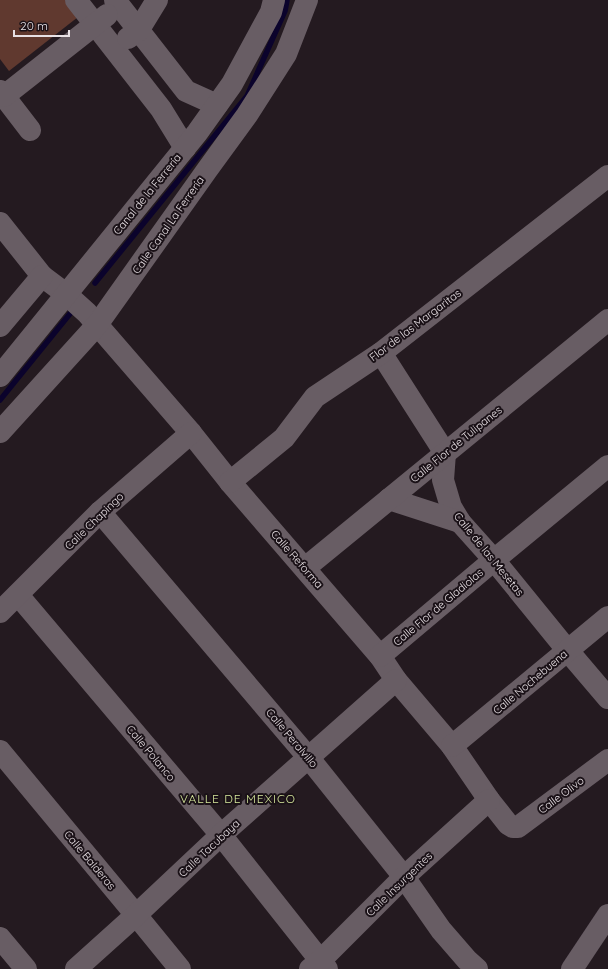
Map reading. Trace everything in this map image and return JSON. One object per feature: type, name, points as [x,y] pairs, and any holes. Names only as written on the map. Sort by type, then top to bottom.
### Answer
[{"type":"street","points":[[76,0],[161,109],[185,148]]},
{"type":"street","points":[[114,49],[138,30],[157,0]]},
{"type":"street","name":"Canal de la Ferrería","points":[[0,376],[68,296],[197,133],[232,84],[271,12],[274,0]]},
{"type":"street","name":"Calle Canal La Ferrería","points":[[0,432],[92,319],[248,115],[286,54],[307,0]]},
{"type":"street","points":[[30,130],[2,93],[95,24],[117,2],[186,91],[217,105]]},
{"type":"street","name":"Flor de las Margaritas","points":[[230,482],[284,438],[315,397],[381,352],[608,176]]},
{"type":"street","name":"Calle Reforma","points":[[0,223],[42,276],[68,296],[92,319],[191,433],[230,482],[380,656],[396,680],[452,746],[489,800],[513,828]]},
{"type":"street","points":[[0,326],[42,276]]},
{"type":"street","name":"Calle Flor de Tulipanes","points":[[305,568],[608,320]]},
{"type":"street","points":[[381,352],[445,453]]},
{"type":"street","name":"Calle Chapingo","points":[[0,612],[100,512],[191,433]]},
{"type":"street","name":"Calle de las Mesetas","points":[[445,453],[442,480],[451,507],[460,522],[494,560],[608,698]]},
{"type":"street","name":"Calle Flor de Gladiolas","points":[[380,656],[608,466]]},
{"type":"street","points":[[389,499],[460,522]]},
{"type":"street","name":"Calle Peralvillo","points":[[100,512],[308,758],[404,878],[441,930],[467,960],[477,969]]},
{"type":"street","name":"Calle Polanco","points":[[18,595],[221,835],[319,966]]},
{"type":"street","name":"Calle Nochebuena","points":[[452,746],[608,617]]},
{"type":"street","name":"Calle Tacubaya","points":[[76,969],[221,835],[396,680]]},
{"type":"street","name":"Calle Balderas","points":[[0,751],[180,969]]},
{"type":"street","name":"Calle Olivo","points":[[513,828],[518,827],[608,760]]},
{"type":"street","name":"Calle Insurgentes","points":[[319,966],[404,878],[489,800]]},
{"type":"street","points":[[572,969],[608,915]]},
{"type":"street","points":[[0,938],[26,969]]},
{"type":"shaded area","points":[[0,0],[65,0],[78,17],[9,71],[0,59]]},
{"type":"waterway","points":[[95,283],[247,96],[285,11],[287,0]]},
{"type":"waterway","points":[[0,400],[73,310]]},
{"type":"district","name":"VALLE DE MEXICO","points":[[238,799]]}]
